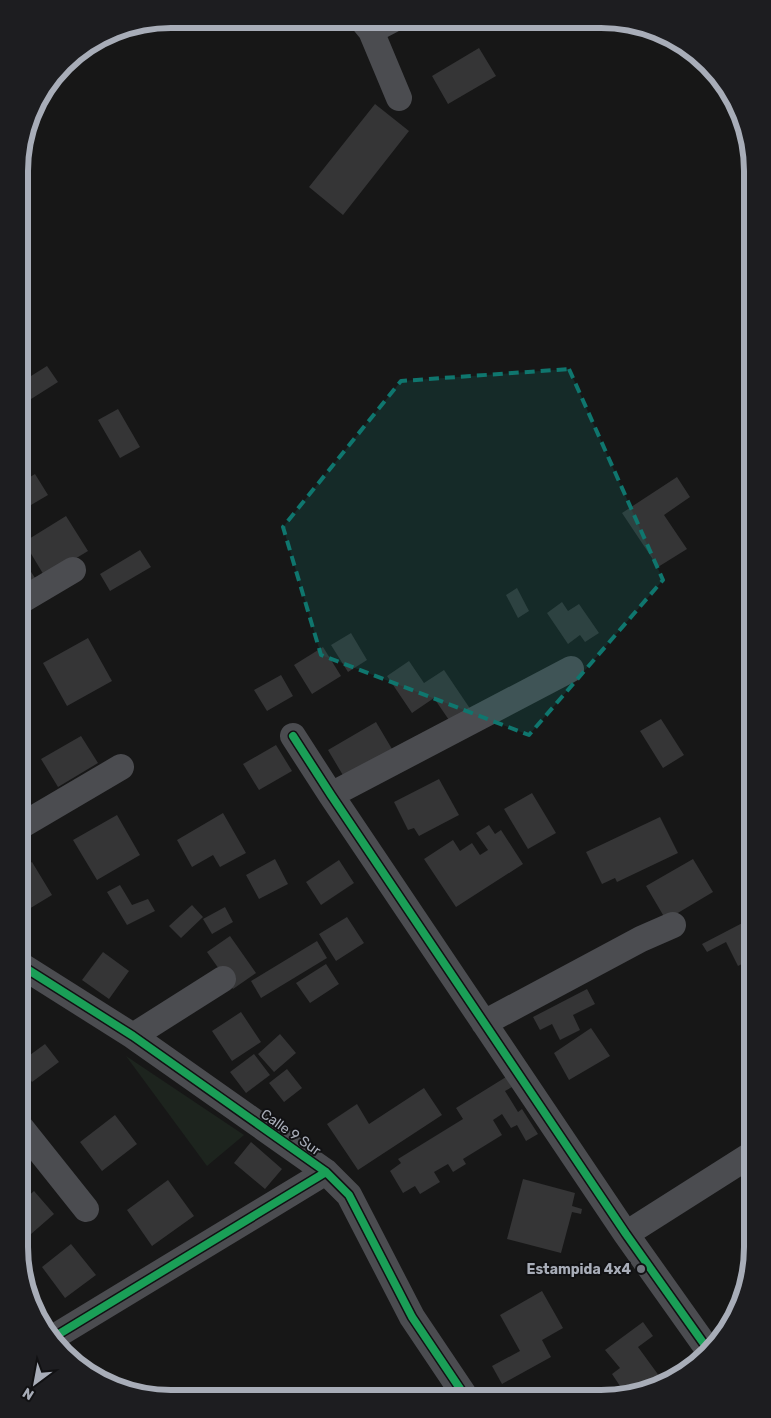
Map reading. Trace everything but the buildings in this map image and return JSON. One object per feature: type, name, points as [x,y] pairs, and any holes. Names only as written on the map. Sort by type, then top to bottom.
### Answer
[{"type":"street","points":[[376,27],[399,98]]},
{"type":"street","points":[[28,597],[73,570]]},
{"type":"street","points":[[331,795],[572,669]]},
{"type":"street","points":[[293,736],[626,1234],[705,1345]]},
{"type":"street","points":[[28,822],[121,767]]},
{"type":"street","points":[[484,1022],[673,924]]},
{"type":"street","name":"Calle 9 Sur","points":[[28,975],[132,1036],[326,1172],[349,1195],[412,1316],[461,1390]]},
{"type":"street","points":[[132,1036],[223,979]]},
{"type":"street","points":[[28,1136],[86,1209]]},
{"type":"street","points":[[626,1234],[743,1160]]},
{"type":"street","points":[[58,1335],[326,1172]]},
{"type":"highlighted area","points":[[569,369],[663,580],[529,735],[321,655],[283,527],[401,381]]},
{"type":"shaded area","points":[[126,1056],[244,1135],[207,1166]]},
{"type":"cycle path","points":[[293,736],[626,1234],[705,1345]]},
{"type":"cycle path","points":[[28,970],[133,1036],[326,1172],[349,1195],[412,1317],[461,1390]]},
{"type":"cycle path","points":[[58,1335],[326,1172]]},
{"type":"place","name":"Estampida 4x4","points":[[641,1269]]}]
